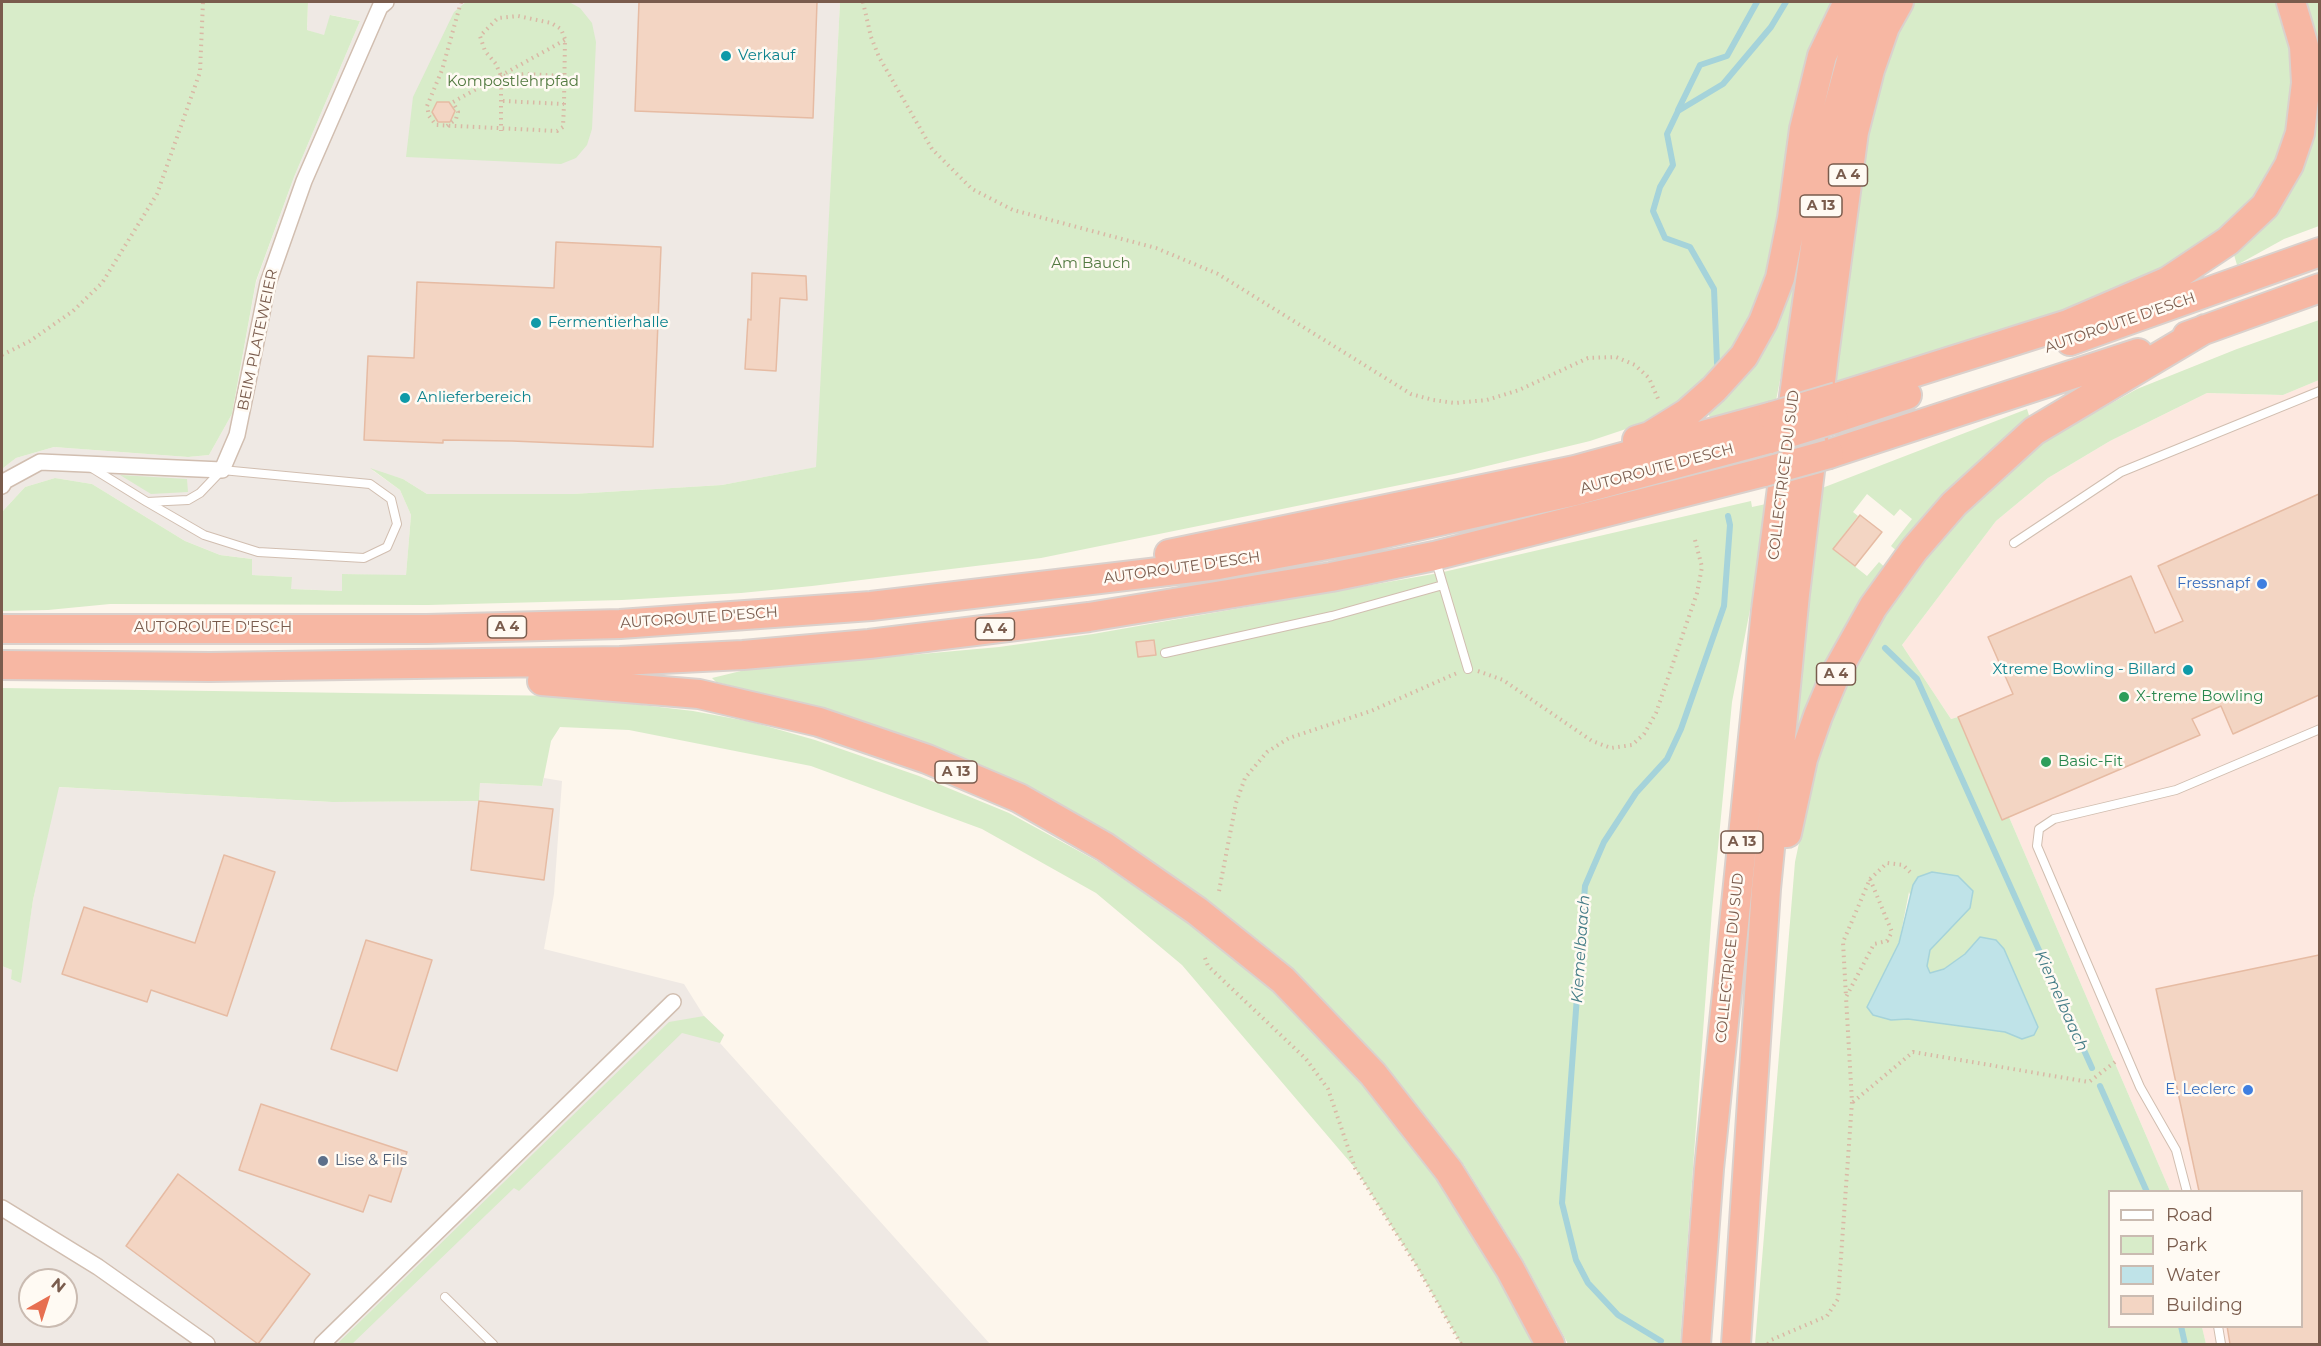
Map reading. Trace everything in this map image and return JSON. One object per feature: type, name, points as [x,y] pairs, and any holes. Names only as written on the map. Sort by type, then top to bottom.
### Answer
[{"type":"highway","name":"A 4","points":[[1542,475],[1569,460],[1650,436],[1687,413],[1714,389],[1744,356],[1763,322],[1780,278],[1806,118],[1822,56],[1848,2]]},
{"type":"highway","name":"COLLECTRICE DU SUD","points":[[1696,1344],[1709,1169],[1766,610],[1799,358],[1832,130],[1852,57],[1876,2]]},
{"type":"highway","name":"A 4","points":[[1746,1178],[1766,889],[1795,594],[1824,356],[1854,132],[1881,38],[1899,2]]},
{"type":"highway","name":"A 4","points":[[1835,408],[2068,324],[2168,281],[2228,241],[2265,206],[2289,165],[2300,133],[2306,83],[2304,46],[2291,2]]},
{"type":"highway","name":"AUTOROUTE D'ESCH","points":[[2,629],[427,629],[620,624],[871,606],[1218,565],[1359,539],[1575,491],[1771,427],[2118,325],[2319,252]]},
{"type":"highway","name":"AUTOROUTE D'ESCH","points":[[2,665],[210,667],[620,661],[846,646],[1089,617],[1331,577],[1434,556],[1764,472],[1829,454],[2111,363],[2319,288]]},
{"type":"highway","name":"A 4","points":[[1746,1178],[1777,890],[1788,823],[1803,759],[1818,716],[1838,671],[1873,607],[1914,550],[1954,504],[2034,431],[2205,329]]},
{"type":"highway","name":"A 4","points":[[1012,590],[1771,427]]},
{"type":"highway","name":"A 13","points":[[210,667],[316,678],[568,681],[699,694],[819,722],[927,759],[1019,798],[1104,847],[1197,911],[1282,980],[1373,1074],[1449,1171],[1510,1269],[1550,1344]]},
{"type":"highway","points":[[1736,1344],[1746,1178]]},
{"type":"street","name":"BEIM PLATEWEIER","points":[[222,470],[237,435],[268,283],[304,181],[380,7],[386,2]]},
{"type":"street","points":[[2,486],[5,481],[40,462],[83,462],[222,470]]},
{"type":"street","points":[[322,1344],[673,1002]]},
{"type":"street","points":[[2,1208],[98,1267],[207,1344]]},
{"type":"lane","points":[[2014,543],[2121,472],[2319,391]]},
{"type":"lane","points":[[83,462],[147,502],[204,535],[258,552],[364,558],[387,547],[397,524],[391,499],[370,484],[222,470],[200,493],[188,500],[147,502]]},
{"type":"lane","points":[[1434,556],[1468,669]]},
{"type":"lane","points":[[1165,653],[1332,616],[1443,585]]},
{"type":"lane","points":[[2187,1190],[2176,1150],[2140,1087],[2037,846],[2039,829],[2054,819],[2176,790],[2319,729]]},
{"type":"lane","points":[[445,1297],[493,1344]]},
{"type":"lane","points":[[2218,1328],[2221,1344]]},
{"type":"path","points":[[2,355],[30,340],[73,311],[102,283],[157,194],[200,72],[203,2]]},
{"type":"path","points":[[461,2],[442,70],[427,106],[429,116],[436,125],[501,131],[557,131],[563,127],[565,39],[561,29],[551,23],[518,16],[498,18],[480,36],[485,51],[496,64],[501,76],[501,131]]},
{"type":"path","points":[[863,2],[871,37],[879,57],[932,149],[972,189],[1013,210],[1156,248],[1218,274],[1411,394],[1455,403],[1487,400],[1519,390],[1588,358],[1616,357],[1635,365],[1649,378],[1659,401]]},
{"type":"path","points":[[445,127],[456,119],[458,112],[453,102],[565,39]]},
{"type":"path","points":[[501,76],[525,74],[564,76]]},
{"type":"path","points":[[502,101],[564,104]]},
{"type":"path","points":[[1219,891],[1236,803],[1245,778],[1268,752],[1289,738],[1371,711],[1468,669],[1503,680],[1592,741],[1611,748],[1632,745],[1644,734],[1656,713],[1697,593],[1702,567],[1695,540]]},
{"type":"path","points":[[1768,1344],[1771,1340],[1827,1316],[1838,1299],[1852,1102],[1843,942],[1870,879],[1887,863],[1904,865],[1910,872]]},
{"type":"path","points":[[1846,998],[1874,944],[1887,941],[1892,932],[1870,879]]},
{"type":"path","points":[[1205,958],[1208,966],[1306,1059],[1328,1089],[1355,1168],[1416,1265],[1461,1344]]},
{"type":"path","points":[[1852,1102],[1913,1052],[2089,1082],[2125,1054]]},
{"type":"shaded area","points":[[308,2],[840,2],[817,467],[722,485],[573,494],[427,494],[403,479],[372,470],[400,490],[411,515],[406,576],[343,574],[342,591],[291,589],[291,577],[252,575],[252,559],[220,555],[185,541],[92,484],[55,478],[25,487],[2,512],[2,469],[16,458],[54,447],[188,457],[209,455],[232,414],[256,282],[294,177],[360,21],[331,15],[324,36],[307,30]]},
{"type":"shaded area","points":[[2319,380],[2319,1344],[2206,1344],[2202,1328],[2303,1328],[2303,1190],[2170,1190],[2009,817],[2002,820],[1958,717],[1951,719],[1902,645],[1996,521],[2048,478],[2110,441],[2207,393],[2283,395]]},
{"type":"shaded area","points":[[544,778],[562,781],[554,894],[544,949],[684,984],[704,1016],[724,1035],[720,1043],[990,1344],[2,1344],[2,966],[12,970],[20,982],[33,900],[58,787],[332,802],[479,801],[480,783],[542,786]]},
{"type":"green space","points":[[2,2],[308,2],[307,30],[324,35],[330,15],[360,21],[294,177],[256,281],[232,414],[209,455],[188,457],[54,447],[16,458],[2,469]]},
{"type":"green space","name":"Kompostlehrpfad","points":[[466,2],[569,2],[580,8],[592,23],[596,42],[592,129],[587,145],[576,158],[561,164],[406,157],[413,97],[454,12]]},
{"type":"green space","name":"Am Bauch","points":[[840,2],[1835,2],[1781,209],[1769,270],[1753,317],[1733,350],[1683,400],[1644,423],[1590,441],[1454,474],[1041,558],[812,586],[622,600],[428,605],[110,604],[48,610],[2,611],[2,512],[25,487],[55,478],[92,484],[185,541],[220,555],[252,559],[252,575],[292,577],[291,589],[342,591],[342,574],[406,575],[411,515],[400,490],[370,468],[403,479],[427,494],[573,494],[722,485],[816,467]]},
{"type":"green space","points":[[1913,2],[2276,2],[2291,46],[2294,79],[2288,128],[2278,156],[2255,198],[2227,231],[2167,271],[2067,313],[1833,390],[1868,135],[1896,35]]},
{"type":"green space","points":[[2299,2],[2319,2],[2319,226],[2284,239],[2237,265],[2232,248],[2298,167]]},
{"type":"green space","points":[[1849,23],[1775,406],[1711,423],[1707,407],[1750,360],[1833,55]]},
{"type":"green space","points":[[2319,320],[2319,380],[2283,395],[2207,393],[2110,441],[2048,478],[1996,521],[1902,645],[1951,719],[1958,717],[2002,819],[2009,817],[2170,1190],[2108,1190],[2108,1328],[2202,1328],[2206,1344],[1755,1344],[1795,862],[1816,762],[1831,719],[1881,615],[1925,556],[1964,511],[2042,442],[2137,389],[2237,349]],"holes":[[[1909,892],[1930,950],[1927,966],[1930,973],[1944,969],[1965,954],[1980,937],[2004,949],[2022,1039],[2005,1032],[1908,1019],[1891,1020],[1867,1007],[1899,943]]]},
{"type":"green space","points":[[2027,409],[2032,425],[1900,554],[1891,546],[1912,519],[1900,509],[1894,516],[1867,494],[1853,512],[1858,516],[1833,549],[1867,576],[1879,562],[1888,570],[1788,759],[1817,490]]},
{"type":"green space","points":[[120,475],[187,479],[188,492],[151,494]]},
{"type":"green space","points":[[1751,501],[1752,507],[1766,504],[1757,574],[1732,702],[1712,910],[1680,1344],[1568,1344],[1524,1262],[1464,1165],[1387,1068],[1293,971],[1208,902],[1110,834],[1027,789],[932,746],[824,709],[716,682],[712,678],[745,670],[999,647],[1093,634],[1439,573]]},
{"type":"green space","points":[[2,688],[566,696],[693,711],[752,722],[815,740],[919,776],[1009,813],[1097,861],[1185,921],[1272,990],[1364,1081],[1438,1179],[1497,1275],[1535,1344],[1461,1344],[1416,1265],[1355,1168],[1182,965],[1096,893],[982,829],[811,766],[629,730],[560,727],[551,741],[542,786],[480,783],[479,801],[332,802],[59,787],[33,900],[21,983],[11,979],[12,970],[2,966]]},
{"type":"green space","points":[[704,1016],[724,1035],[720,1043],[682,1033],[519,1191],[514,1188],[352,1344],[337,1344],[669,1022]]},
{"type":"water","points":[[1932,872],[1958,876],[1973,891],[1970,908],[1930,950],[1927,966],[1930,973],[1944,969],[1965,954],[1980,937],[1996,940],[2004,949],[2038,1027],[2034,1035],[2022,1039],[2005,1032],[1908,1019],[1891,1020],[1873,1015],[1867,1007],[1899,943],[1913,885],[1918,877]]},
{"type":"building","name":"Verkauf","points":[[639,2],[817,2],[813,118],[635,111]]},
{"type":"building","points":[[437,102],[449,102],[455,111],[450,122],[438,122],[432,112]]},
{"type":"building","name":"Fermentierhalle","points":[[556,242],[661,247],[653,447],[512,441],[443,440],[443,443],[364,440],[368,356],[414,358],[417,282],[554,288]]},
{"type":"building","points":[[752,273],[806,276],[807,300],[780,298],[776,371],[745,369],[748,319],[751,320]]},
{"type":"building","points":[[2319,494],[2319,695],[2233,734],[2221,706],[2192,719],[2200,735],[2002,820],[1958,717],[2013,694],[1988,637],[2131,576],[2155,633],[2183,621],[2158,566]]},
{"type":"building","points":[[1860,515],[1882,532],[1855,566],[1833,549]]},
{"type":"building","points":[[1154,640],[1156,655],[1138,657],[1136,642]]},
{"type":"building","points":[[479,801],[553,809],[544,880],[471,870]]},
{"type":"building","points":[[224,855],[275,872],[227,1016],[151,990],[147,1002],[62,974],[84,907],[195,943]]},
{"type":"building","points":[[366,940],[432,960],[397,1071],[331,1049]]},
{"type":"building","name":"E. Leclerc","points":[[2319,955],[2319,1344],[2230,1344],[2227,1328],[2303,1328],[2303,1190],[2199,1190],[2156,989]]},
{"type":"building","name":"Lise & Fils","points":[[261,1104],[407,1152],[391,1202],[369,1195],[363,1212],[239,1170]]},
{"type":"building","points":[[178,1174],[310,1274],[258,1344],[126,1246]]},
{"type":"waterway","points":[[1678,110],[1700,65],[1727,56],[1757,2]]},
{"type":"waterway","name":"Kiemelbaach","points":[[1717,363],[1714,289],[1690,247],[1665,238],[1653,211],[1660,187],[1673,165],[1667,134],[1678,111],[1723,84],[1771,27],[1786,2]]},
{"type":"waterway","name":"Kiemelbaach","points":[[1661,1341],[1618,1315],[1588,1283],[1576,1260],[1562,1203],[1585,886],[1604,842],[1636,793],[1667,759],[1681,729],[1724,606],[1730,525],[1728,516]]},
{"type":"waterway","name":"Kiemelbaach","points":[[1885,648],[1917,679],[2092,1068]]},
{"type":"waterway","name":"Kiemelbaach","points":[[2100,1086],[2146,1190]]},
{"type":"waterway","name":"Kiemelbaach","points":[[2181,1328],[2185,1344]]},
{"type":"place","name":"Verkauf","points":[[726,56]]},
{"type":"place","name":"Fermentierhalle","points":[[536,323]]},
{"type":"place","name":"Anlieferbereich","points":[[405,398]]},
{"type":"place","name":"Fressnapf","points":[[2262,584]]},
{"type":"place","name":"Xtreme Bowling - Billard","points":[[2188,670]]},
{"type":"place","name":"X-treme Bowling","points":[[2124,697]]},
{"type":"place","name":"Basic-Fit","points":[[2046,762]]},
{"type":"place","name":"E. Leclerc","points":[[2248,1090]]},
{"type":"place","name":"Lise & Fils","points":[[323,1161]]}]
